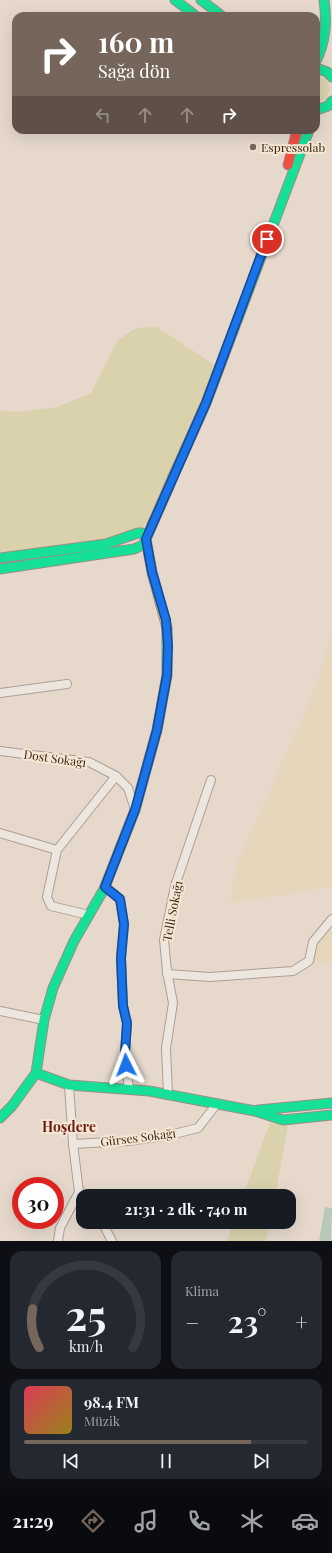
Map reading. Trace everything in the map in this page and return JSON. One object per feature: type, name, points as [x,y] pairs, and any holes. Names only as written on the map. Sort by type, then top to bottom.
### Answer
[{"type":"street","points":[[175,0],[191,12]]},
{"type":"street","points":[[201,0],[217,12]]},
{"type":"street","points":[[320,52],[323,46],[325,30],[324,0]]},
{"type":"street","points":[[320,69],[327,72],[332,77]]},
{"type":"street","points":[[320,108],[332,101]]},
{"type":"street","points":[[320,109],[332,114]]},
{"type":"street","points":[[267,239],[296,134]]},
{"type":"street","points":[[0,569],[134,549],[143,546],[206,403],[307,134]]},
{"type":"street","points":[[0,558],[106,544],[117,542],[137,533],[142,533],[146,539],[152,572],[166,620],[168,645],[167,675],[157,730],[135,810],[105,887],[74,941],[53,988],[44,1020],[36,1073],[12,1106],[0,1118]]},
{"type":"street","points":[[0,693],[67,684]]},
{"type":"street","name":"Dost Sokağı","points":[[0,751],[89,762],[116,776],[128,788],[135,810]]},
{"type":"street","points":[[89,915],[51,906],[47,897],[57,850],[116,776]]},
{"type":"street","name":"Telli Sokağı","points":[[168,1095],[166,1048],[173,1003],[164,940],[175,886],[211,780]]},
{"type":"street","points":[[0,833],[57,850]]},
{"type":"street","points":[[105,887],[120,899],[124,924],[121,958],[123,1006],[127,1023],[125,1053],[129,1090]]},
{"type":"street","points":[[168,974],[210,977],[293,971],[309,961],[313,942],[332,919]]},
{"type":"street","points":[[0,1011],[44,1020]]},
{"type":"street","points":[[36,1073],[69,1085],[168,1095],[216,1106],[255,1111],[283,1120],[332,1115]]},
{"type":"street","points":[[69,1085],[73,1144],[80,1189]]},
{"type":"street","points":[[255,1111],[332,1102]]},
{"type":"street","name":"Gürses Sokağı","points":[[73,1144],[128,1141],[198,1128],[216,1106]]},
{"type":"street","points":[[58,1241],[60,1228],[76,1202]]},
{"type":"street","points":[[106,1229],[112,1241]]},
{"type":"shaded area","points":[[320,77],[327,80],[330,89],[327,98],[320,102]]},
{"type":"shaded area","points":[[157,327],[219,368],[156,514],[137,533],[0,558],[0,410],[16,412],[57,407],[91,393],[118,340],[136,328]]},
{"type":"shaded area","points":[[332,634],[332,887],[230,903],[237,863],[314,691]]},
{"type":"shaded area","points":[[332,924],[332,965],[314,962],[315,942]]},
{"type":"shaded area","points":[[270,1123],[288,1126],[276,1189],[246,1189]]},
{"type":"shaded area","points":[[325,1207],[332,1208],[331,1241],[319,1241]]},
{"type":"shaded area","points":[[231,1229],[269,1229],[266,1241],[227,1241]]},
{"type":"traffic: fast","points":[[175,0],[191,12]]},
{"type":"traffic: fast","points":[[201,0],[217,12]]},
{"type":"traffic: fast","points":[[320,51],[325,31],[324,0]]},
{"type":"traffic: fast","points":[[320,69],[327,72],[332,77]]},
{"type":"traffic: fast","points":[[320,109],[328,106],[332,101]]},
{"type":"traffic: fast","points":[[173,477],[206,403],[307,134]]},
{"type":"traffic: fast","points":[[0,558],[106,544],[138,533],[142,533],[146,539],[143,545],[134,549],[0,569]]},
{"type":"traffic: fast","points":[[0,1118],[12,1106],[36,1073],[44,1020],[53,988],[74,941],[104,889],[135,810],[157,730],[167,675],[167,628]]},
{"type":"traffic: fast","points":[[36,1073],[69,1085],[149,1091],[255,1111],[283,1120],[332,1115]]},
{"type":"traffic: fast","points":[[258,1110],[332,1103]]},
{"type":"traffic: slow","points":[[167,628],[152,572],[146,539],[173,477]]},
{"type":"traffic: jam","points":[[288,165],[296,134]]},
{"type":"place","name":"Espressolab","points":[[253,147]]},
{"type":"district","name":"Hoşdere","points":[[69,1126]]},
{"type":"route","points":[[126,1065],[125,1053],[127,1023],[123,1006],[121,958],[124,924],[120,899],[105,887],[135,810],[157,730],[167,675],[168,645],[166,620],[152,572],[146,539],[206,403],[267,239]]}]
